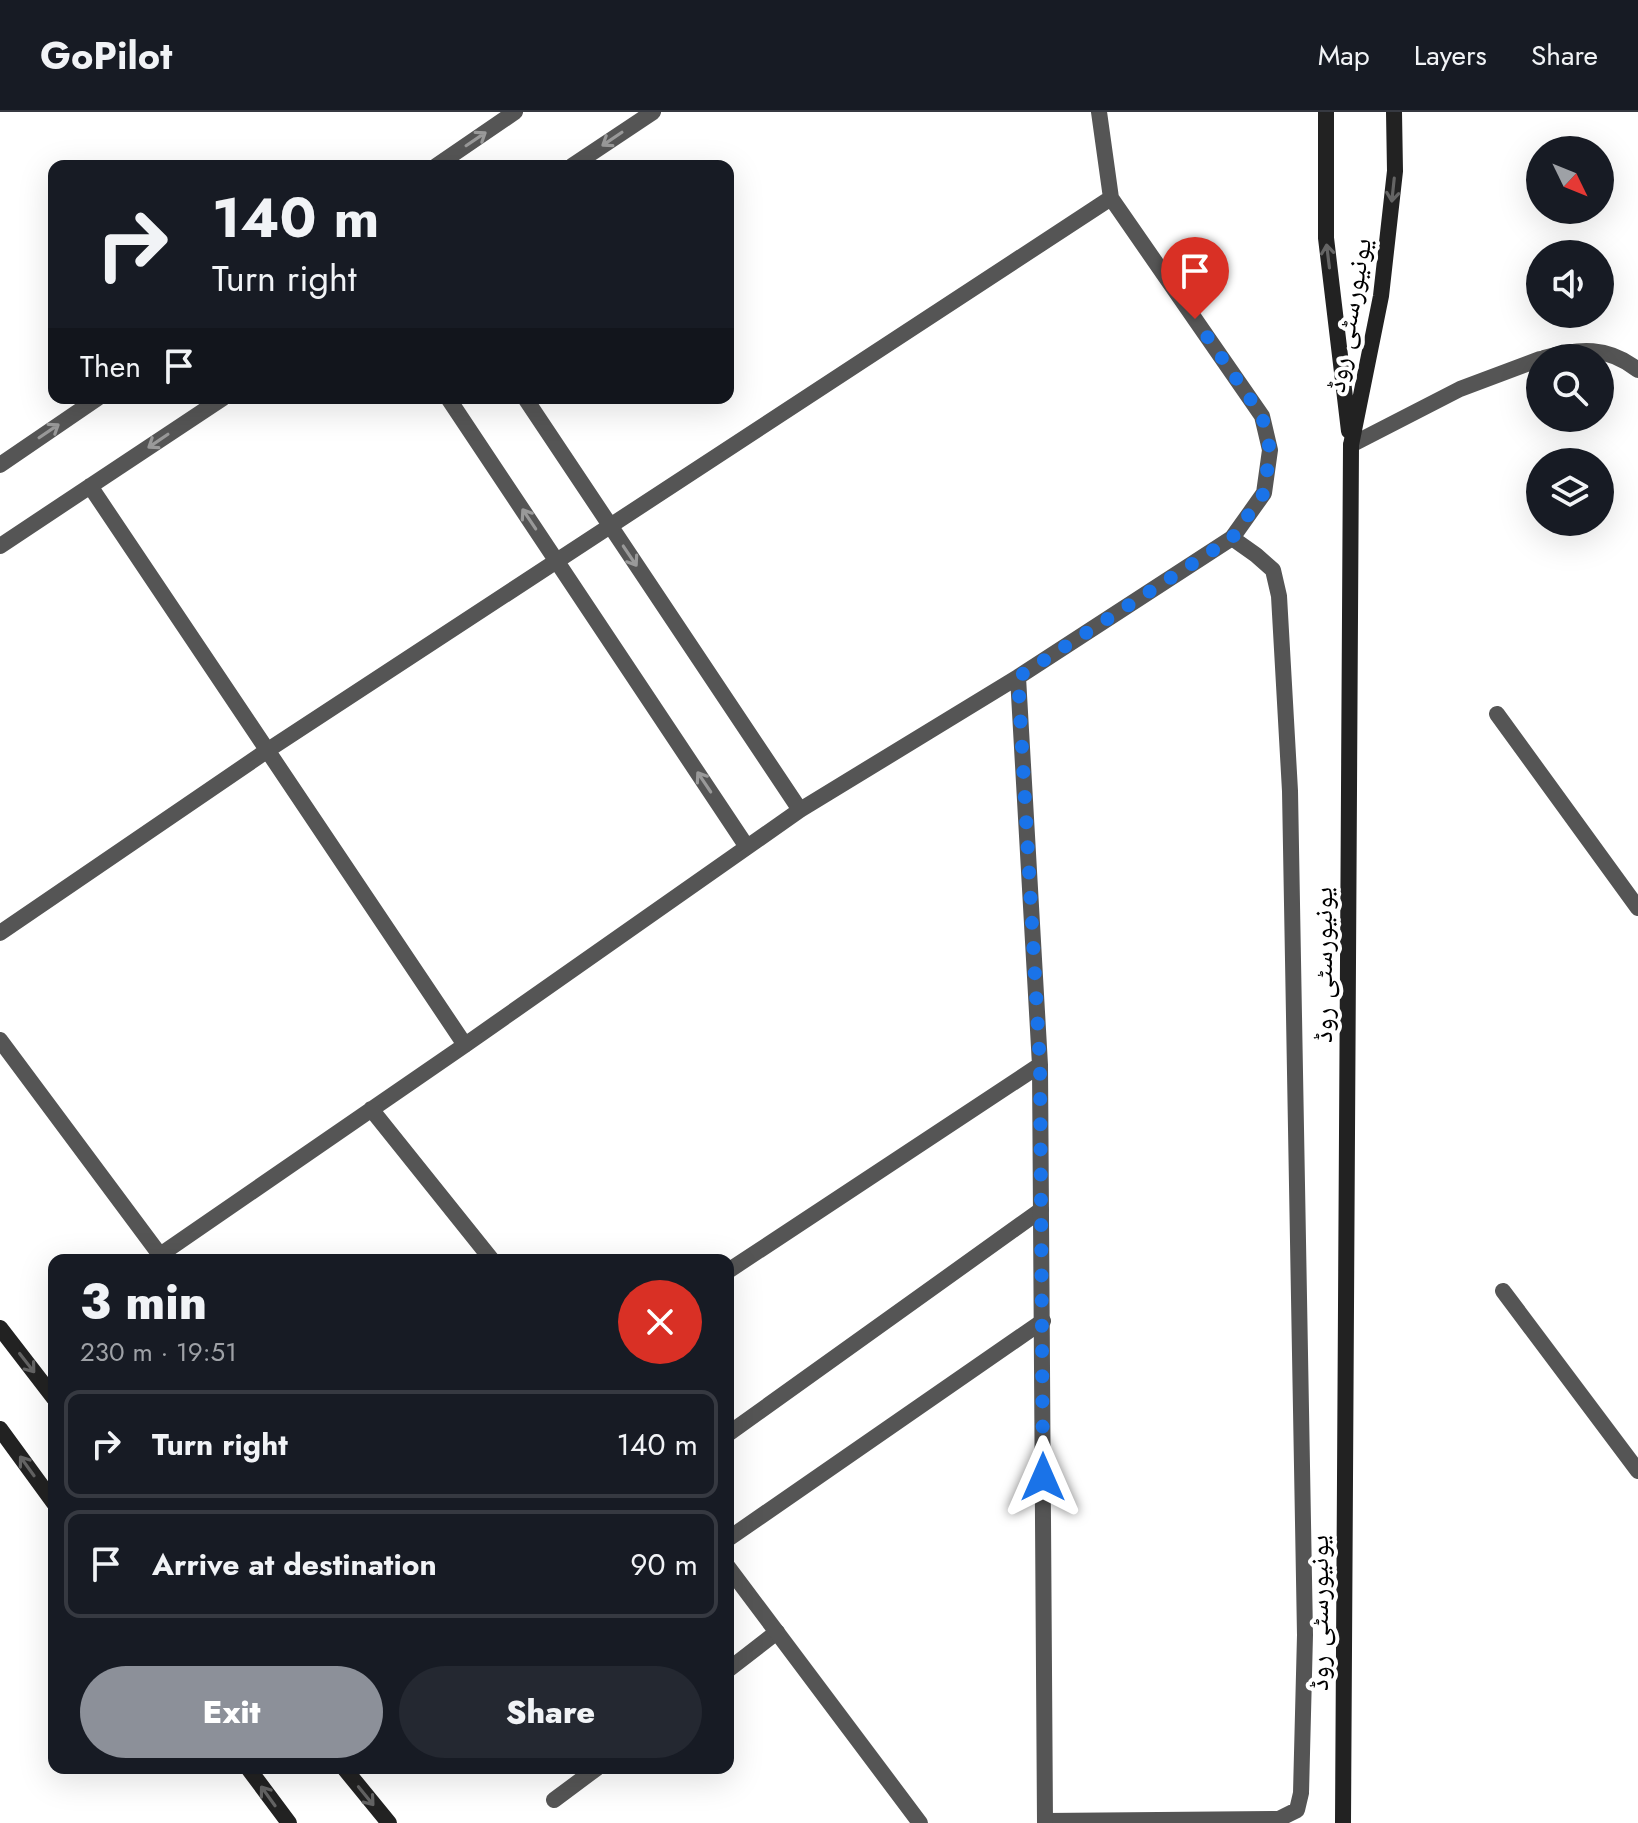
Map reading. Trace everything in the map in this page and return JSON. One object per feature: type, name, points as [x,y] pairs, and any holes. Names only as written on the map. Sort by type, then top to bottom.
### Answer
[{"type":"main road","points":[[1326,112],[1326,238],[1351,445]]},
{"type":"main road","name":"یونیورسٹی روڈ","points":[[1343,1823],[1351,445],[1381,296],[1395,171],[1394,112]]},
{"type":"main road","points":[[0,1328],[48,1390]]},
{"type":"main road","points":[[0,1429],[48,1495]]},
{"type":"main road","points":[[252,1774],[289,1823]]},
{"type":"main road","points":[[349,1774],[389,1823]]},
{"type":"street","points":[[445,160],[515,112]]},
{"type":"street","points":[[581,160],[653,112]]},
{"type":"street","points":[[161,1254],[800,810],[1018,677],[1232,538],[1264,493],[1270,450],[1262,416],[1111,198],[1099,112]]},
{"type":"street","points":[[0,933],[268,750],[1111,198]]},
{"type":"street","points":[[1614,355],[1638,370]]},
{"type":"street","points":[[1351,445],[1460,389],[1526,365]]},
{"type":"street","points":[[0,465],[89,404]]},
{"type":"street","points":[[0,546],[214,404]]},
{"type":"street","points":[[452,404],[747,847]]},
{"type":"street","points":[[529,404],[800,810]]},
{"type":"street","points":[[90,486],[465,1045]]},
{"type":"street","points":[[1018,677],[1040,1065],[1045,1822],[1279,1819],[1297,1810],[1301,1793],[1305,1635],[1290,776],[1279,596],[1273,570],[1232,538]]},
{"type":"street","points":[[1497,714],[1638,908]]},
{"type":"street","points":[[0,1040],[159,1254]]},
{"type":"street","points":[[734,1267],[1040,1065]]},
{"type":"street","points":[[371,1109],[487,1254]]},
{"type":"street","points":[[734,1430],[1041,1210]]},
{"type":"street","points":[[1503,1291],[1638,1471]]},
{"type":"street","points":[[734,1535],[1043,1321]]},
{"type":"street","points":[[734,1575],[920,1823]]},
{"type":"street","points":[[734,1665],[777,1632]]},
{"type":"street","points":[[554,1800],[589,1774]]},
{"type":"route","points":[[1043,1477],[1040,1065],[1018,677],[1232,538],[1264,493],[1270,450],[1262,416],[1195,319]]}]
